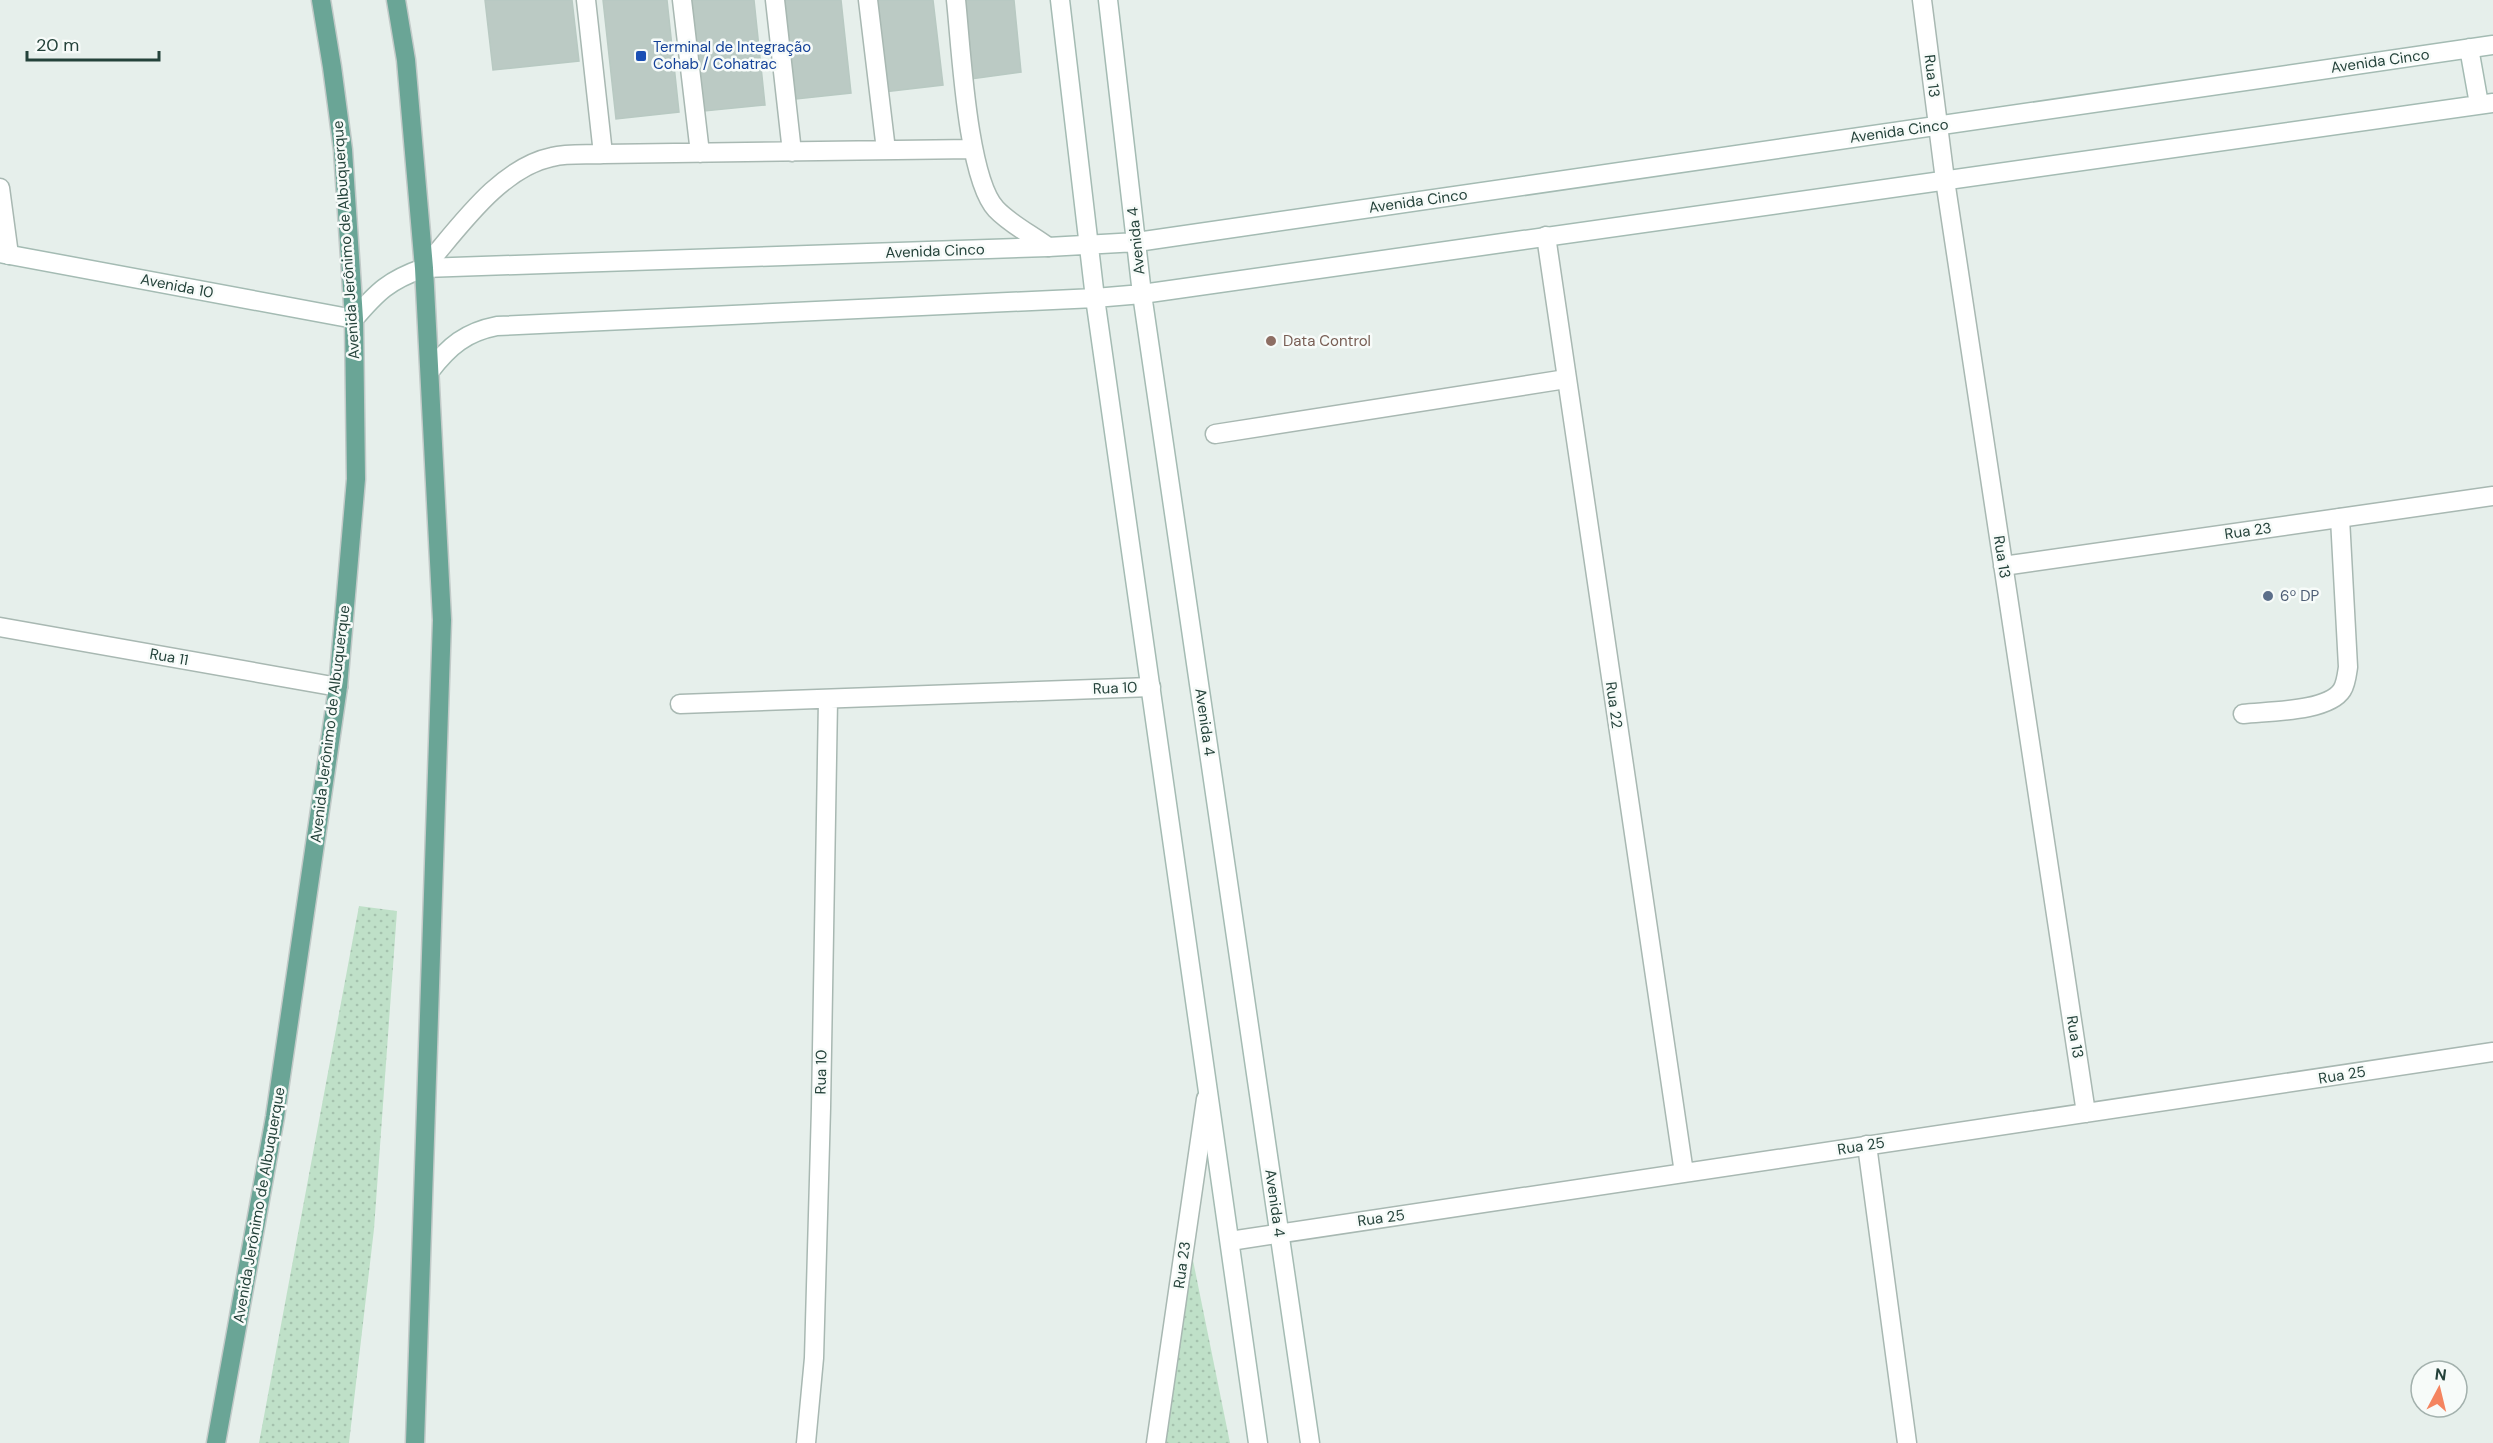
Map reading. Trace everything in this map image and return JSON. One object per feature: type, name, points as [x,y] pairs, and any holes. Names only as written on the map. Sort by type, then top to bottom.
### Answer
[{"type":"main road","name":"Avenida Jerônimo de Albuquerque","points":[[216,1443],[275,1117],[338,687],[356,479],[354,319],[343,150],[321,0]]},
{"type":"main road","points":[[396,0],[406,60],[424,267],[442,620],[416,1443]]},
{"type":"main road","points":[[586,0],[603,154]]},
{"type":"main road","points":[[682,0],[700,153]]},
{"type":"main road","points":[[775,0],[792,152]]},
{"type":"main road","points":[[868,0],[886,150]]},
{"type":"main road","points":[[956,0],[973,149],[982,186],[996,209],[1048,247]]},
{"type":"main road","points":[[1060,0],[1095,298],[1258,1443]]},
{"type":"main road","name":"Avenida 4","points":[[1108,0],[1142,294],[1310,1443]]},
{"type":"main road","name":"Rua 13","points":[[1922,0],[1945,180],[2086,1113]]},
{"type":"main road","name":"Avenida Cinco","points":[[354,319],[386,285],[424,267],[1048,247],[1137,242],[2493,45]]},
{"type":"main road","points":[[430,371],[454,343],[468,334],[497,326],[1142,294],[2486,103],[2469,48]]},
{"type":"main road","points":[[424,267],[502,182],[528,166],[552,157],[603,154],[973,149]]},
{"type":"main road","points":[[0,188],[5,254]]},
{"type":"main road","name":"Rua 22","points":[[1546,236],[1684,1173]]},
{"type":"main road","name":"Avenida 10","points":[[5,254],[354,319]]},
{"type":"main road","points":[[1215,434],[1566,379]]},
{"type":"main road","name":"Rua 23","points":[[2003,566],[2493,496]]},
{"type":"main road","points":[[2242,714],[2331,701],[2343,689],[2348,667],[2340,518]]},
{"type":"main road","name":"Rua 11","points":[[0,627],[338,687]]},
{"type":"main road","name":"Rua 10","points":[[680,704],[1151,687]]},
{"type":"main road","name":"Rua 10","points":[[806,1443],[814,1358],[828,700]]},
{"type":"main road","name":"Rua 25","points":[[1230,1241],[2493,1052]]},
{"type":"main road","name":"Rua 23","points":[[1156,1443],[1208,1088]]},
{"type":"main road","points":[[1867,1145],[1907,1443]]},
{"type":"green space","points":[[359,906],[397,911],[374,1229],[349,1443],[259,1443]]},
{"type":"green space","points":[[1183,1211],[1230,1443],[1158,1443]]},
{"type":"building","points":[[485,0],[572,0],[579,61],[493,70]]},
{"type":"building","name":"Terminal de Integração Cohab / Cohatrac","points":[[603,0],[667,0],[679,112],[616,119]]},
{"type":"building","name":"Terminal de Integração Cohab / Cohatrac","points":[[692,0],[754,0],[765,105],[704,111]]},
{"type":"building","name":"Terminal de Integração Cohab / Cohatrac","points":[[785,0],[841,0],[851,93],[796,99]]},
{"type":"building","points":[[874,0],[933,0],[943,85],[884,92]]},
{"type":"building","points":[[962,0],[1014,0],[1021,72],[971,79]]},
{"type":"place","name":"Terminal de Integração Cohab / Cohatrac","points":[[641,56]]},
{"type":"place","name":"Data Control","points":[[1271,341]]},
{"type":"place","name":"6º DP","points":[[2268,596]]}]
